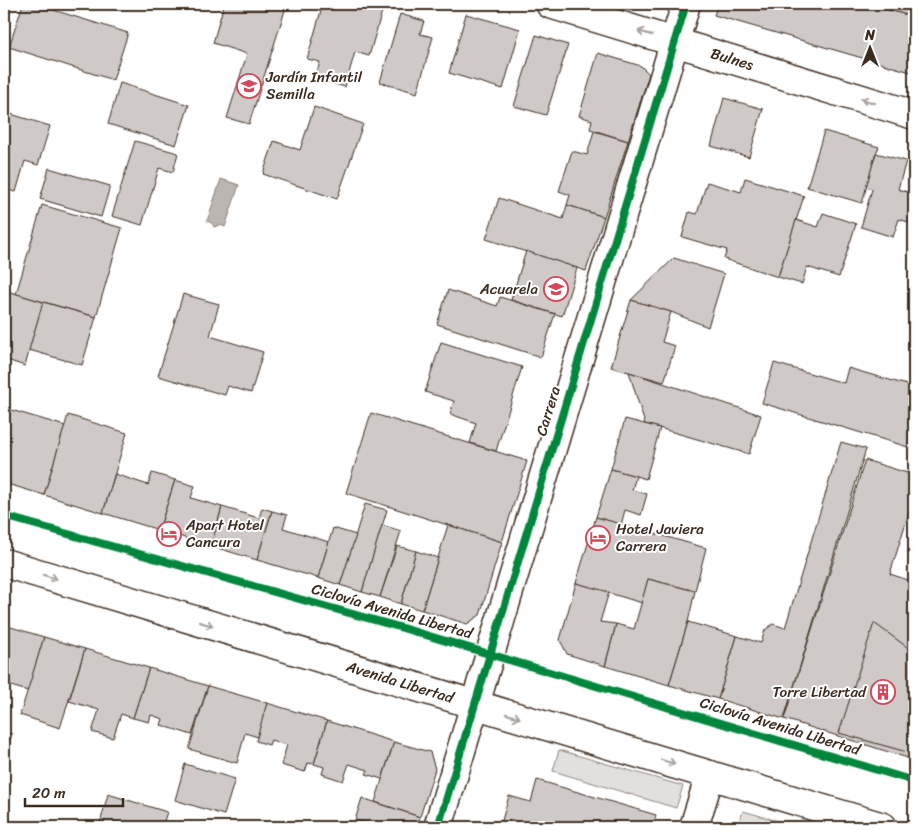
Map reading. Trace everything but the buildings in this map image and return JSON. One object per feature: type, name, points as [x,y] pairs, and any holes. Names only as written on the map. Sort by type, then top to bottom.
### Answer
[{"type":"street","name":"Bulnes","points":[[550,4],[914,115]]},
{"type":"street","name":"Carrera","points":[[438,827],[686,4]]},
{"type":"street","name":"Avenida Libertad","points":[[4,563],[883,827]]},
{"type":"street","points":[[694,827],[710,775]]},
{"type":"shaded area","points":[[221,179],[239,185],[225,227],[220,225],[214,227],[212,223],[207,221]]},
{"type":"shaded area","points":[[559,750],[683,786],[676,808],[553,771]]},
{"type":"shaded area","points":[[743,811],[800,827],[738,827]]},
{"type":"cycle path","points":[[438,827],[686,4]]},
{"type":"cycle path","name":"Ciclovía Avenida Libertad","points":[[4,516],[399,627],[914,781]]},
{"type":"place","name":"Jardín Infantil Semilla","points":[[249,86]]},
{"type":"place","name":"Acuarela","points":[[556,289]]},
{"type":"place","name":"Apart Hotel Cancura","points":[[169,534]]},
{"type":"place","name":"Hotel Javiera Carrera","points":[[598,538]]},
{"type":"place","name":"Torre Libertad","points":[[883,692]]}]
